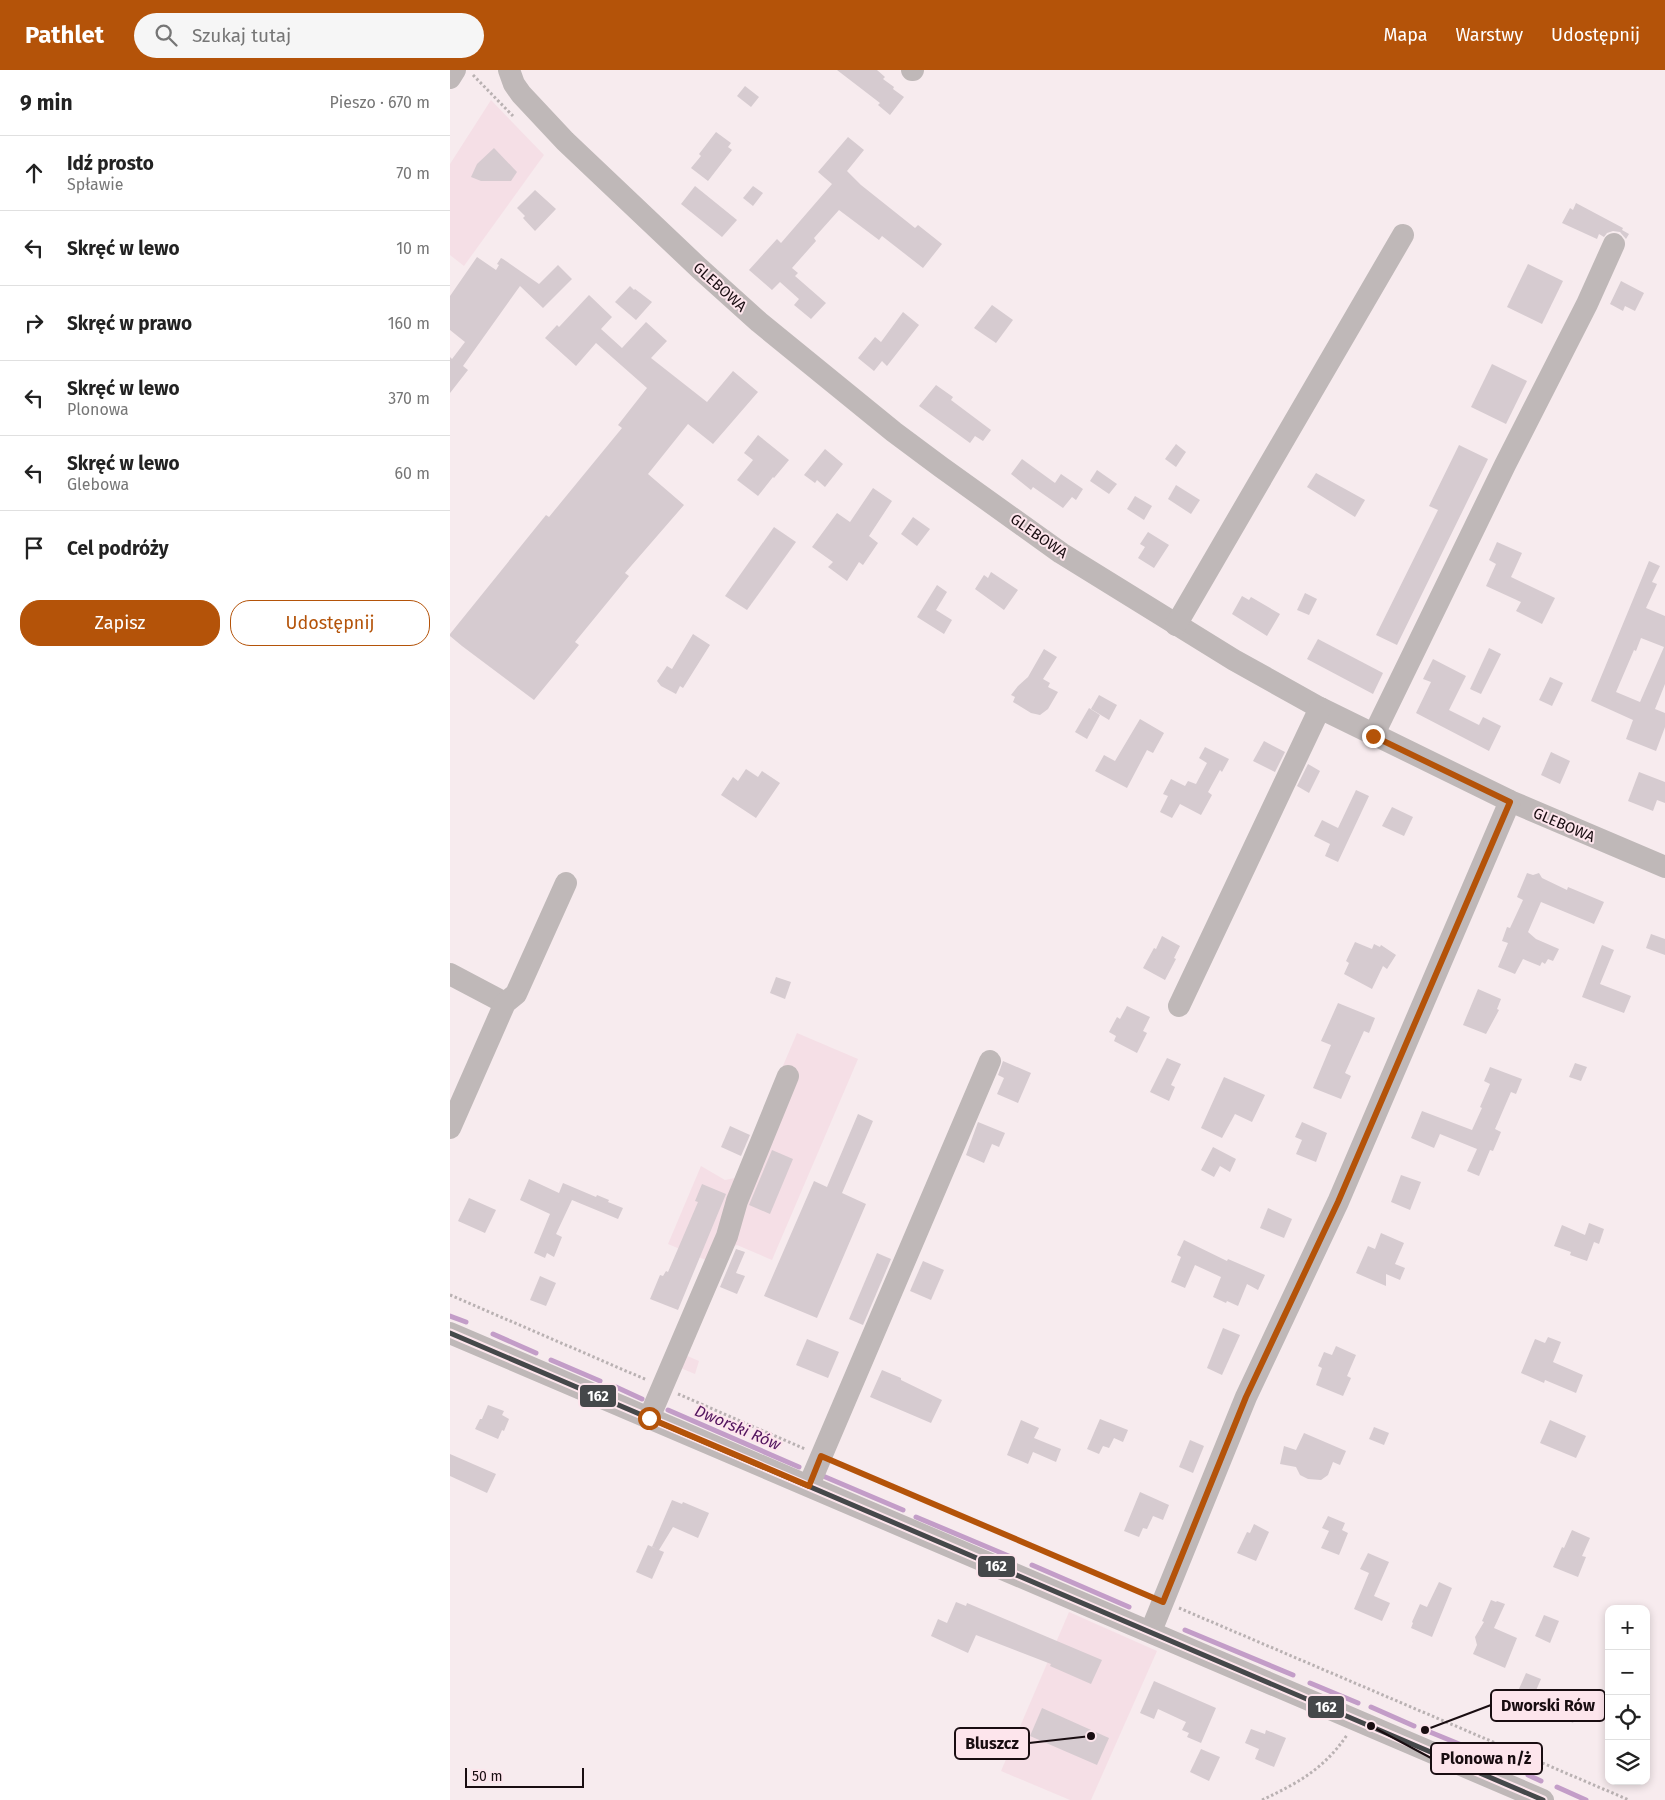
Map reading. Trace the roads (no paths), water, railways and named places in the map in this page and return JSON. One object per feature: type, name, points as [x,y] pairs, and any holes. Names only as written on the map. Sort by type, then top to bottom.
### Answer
[{"type":"street","points":[[450,78],[455,70]]},
{"type":"street","name":"GLEBOWA","points":[[509,70],[514,84],[521,94],[566,140],[699,268],[759,322],[948,473],[1062,553],[1234,660],[1373,736],[1510,802],[1664,864]]},
{"type":"street","points":[[1176,625],[1403,235]]},
{"type":"street","points":[[1373,736],[1505,465],[1587,304],[1614,244]]},
{"type":"street","points":[[1179,1006],[1320,708]]},
{"type":"street","points":[[1152,1631],[1246,1397],[1338,1202],[1510,802]]},
{"type":"street","points":[[450,1128],[505,1003],[516,994],[566,884]]},
{"type":"street","points":[[450,974],[505,1003]]},
{"type":"street","points":[[809,1486],[990,1061]]},
{"type":"street","points":[[649,1418],[727,1236],[737,1201],[788,1076]]},
{"type":"street","points":[[450,1333],[1152,1631],[1543,1800]]},
{"type":"waterway","name":"Dworski Rów","points":[[450,1316],[466,1322]]},
{"type":"waterway","name":"Dworski Rów","points":[[493,1334],[536,1353]]},
{"type":"waterway","name":"Dworski Rów","points":[[551,1360],[600,1381]]},
{"type":"waterway","name":"Dworski Rów","points":[[616,1387],[642,1399]]},
{"type":"waterway","name":"Dworski Rów","points":[[668,1410],[799,1467]]},
{"type":"waterway","name":"Dworski Rów","points":[[823,1476],[903,1510]]},
{"type":"waterway","name":"Dworski Rów","points":[[916,1517],[1011,1557]]},
{"type":"waterway","name":"Dworski Rów","points":[[1032,1565],[1129,1607]]},
{"type":"waterway","name":"Dworski Rów","points":[[1185,1630],[1293,1675]]},
{"type":"waterway","name":"Dworski Rów","points":[[1310,1683],[1358,1703]]},
{"type":"waterway","name":"Dworski Rów","points":[[1371,1707],[1414,1726]]},
{"type":"waterway","name":"Dworski Rów","points":[[1425,1730],[1469,1748]]},
{"type":"waterway","name":"Dworski Rów","points":[[1482,1753],[1506,1765]]},
{"type":"waterway","name":"Dworski Rów","points":[[1528,1775],[1541,1781]]},
{"type":"waterway","name":"Dworski Rów","points":[[1557,1787],[1586,1800]]},
{"type":"place","name":"Plonowa n/ż","points":[[1371,1726]]},
{"type":"place","name":"Dworski Rów","points":[[1425,1730]]},
{"type":"place","name":"Bluszcz","points":[[1091,1736]]}]
